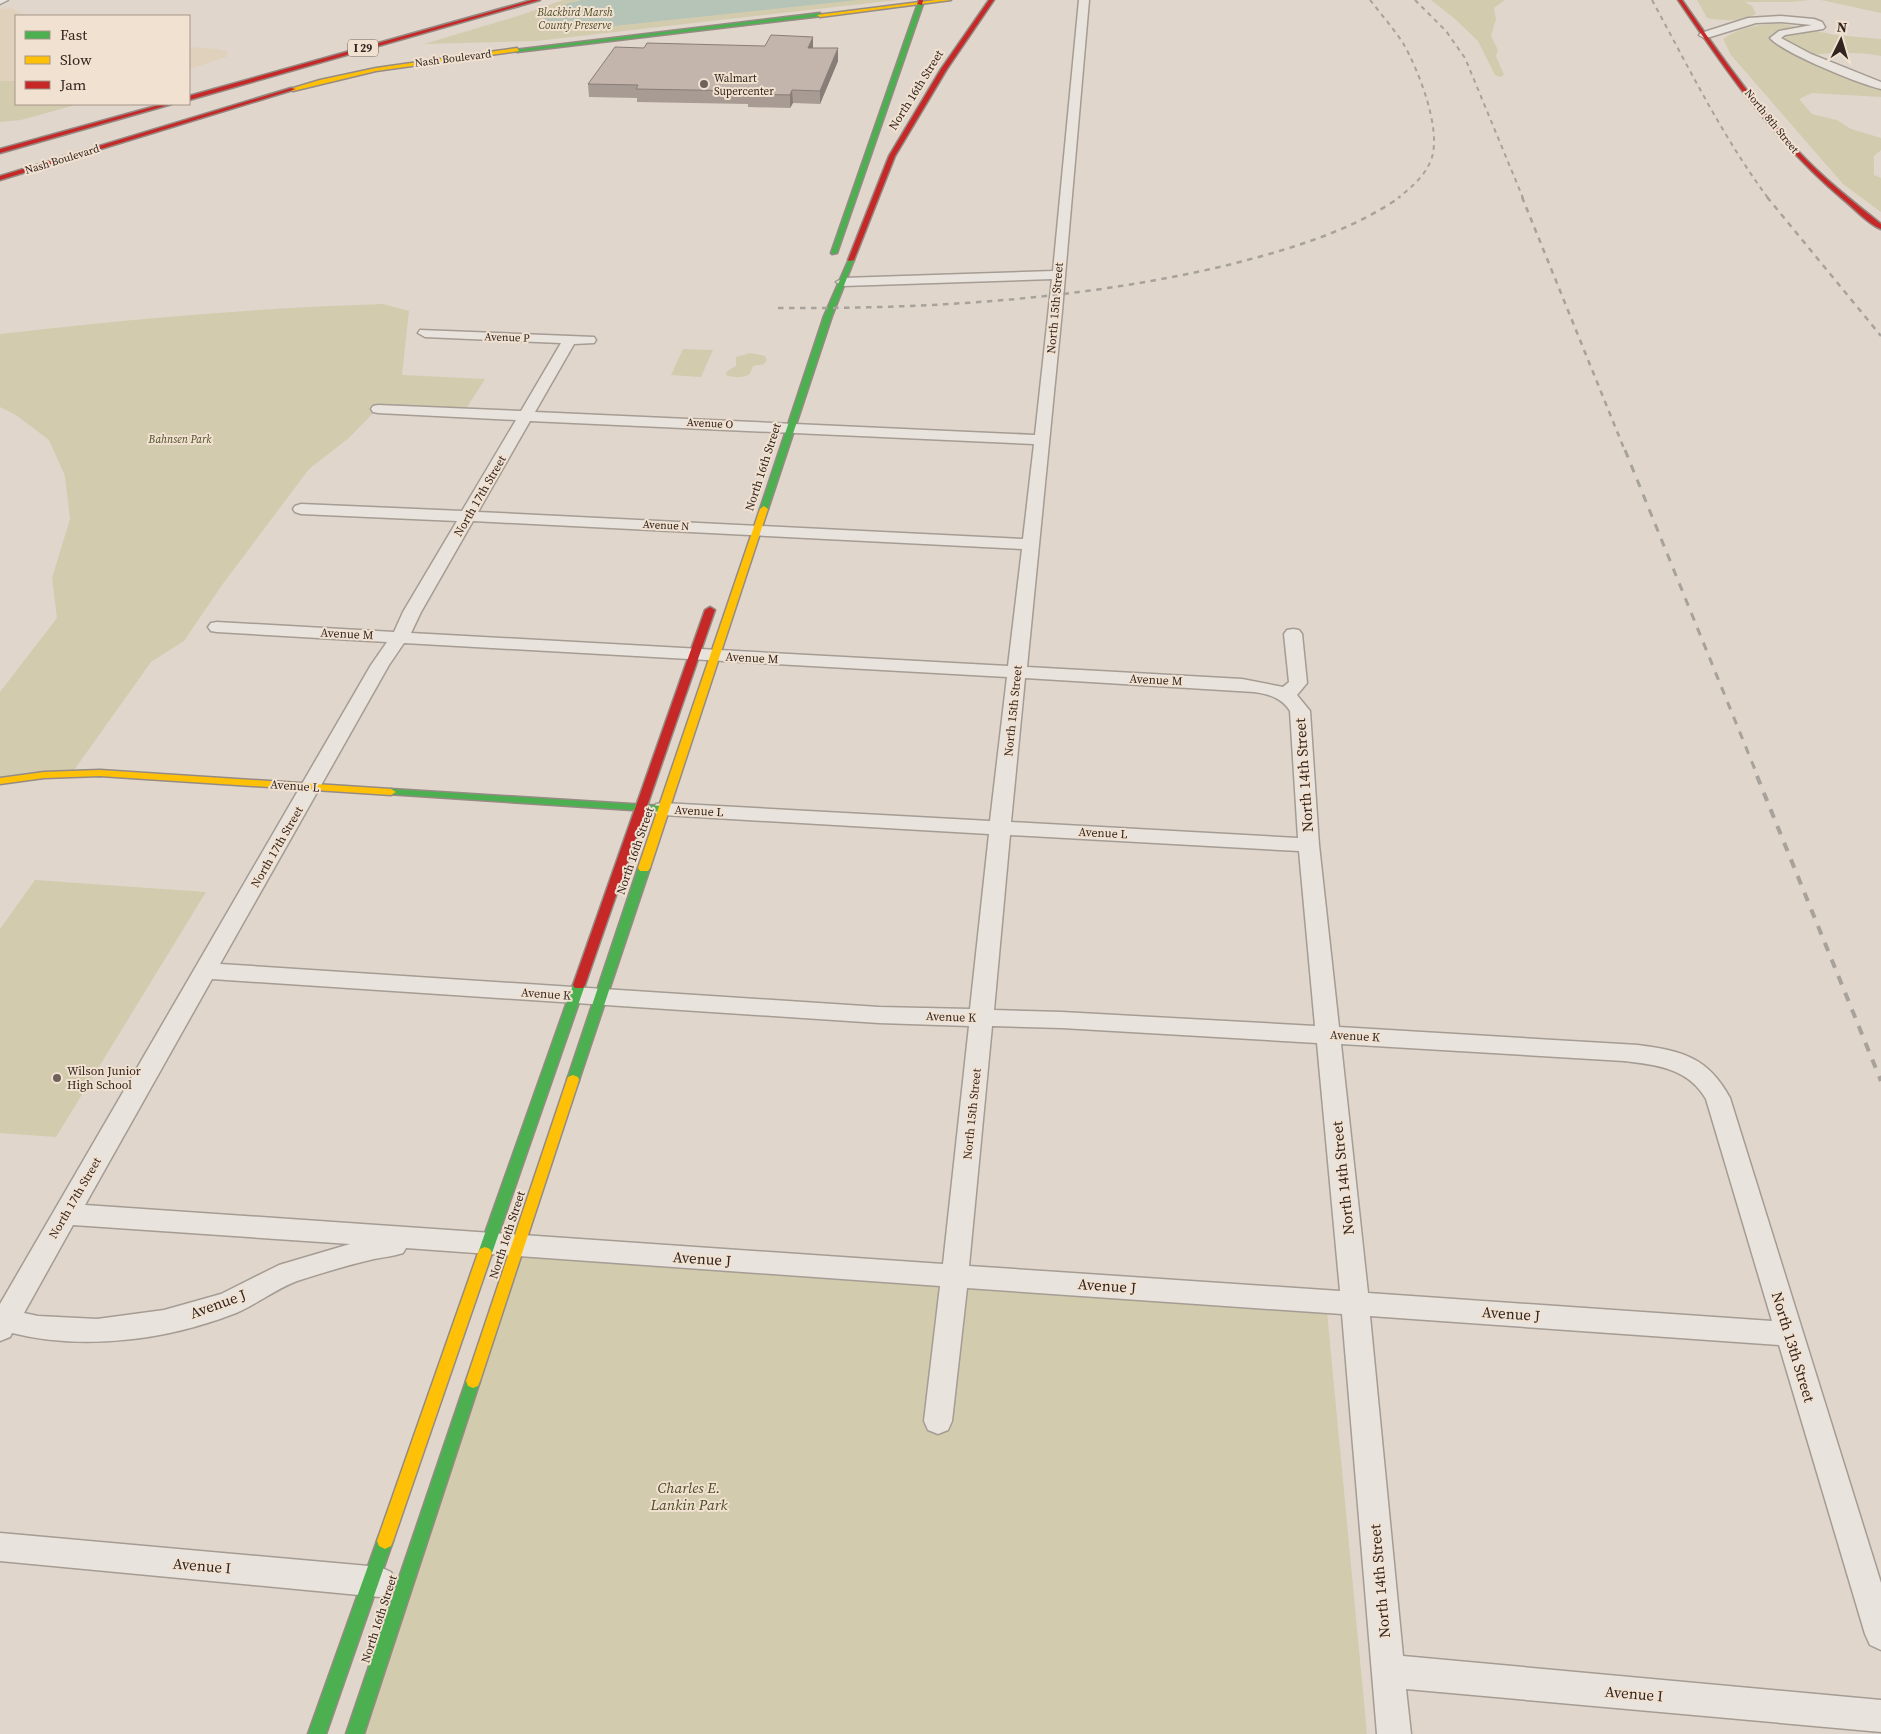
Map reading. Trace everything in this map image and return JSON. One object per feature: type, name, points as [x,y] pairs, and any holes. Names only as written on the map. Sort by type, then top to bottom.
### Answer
[{"type":"main road","name":"I 29","points":[[199,83],[499,0]]},
{"type":"main road","name":"I 29","points":[[190,98],[538,0]]},
{"type":"main road","name":"Nash Boulevard","points":[[0,178],[299,87],[376,69],[437,59],[949,0]]},
{"type":"main road","name":"North 16th Street","points":[[355,1734],[828,316],[892,156],[944,69],[992,0]]},
{"type":"main road","name":"North 8th Street","points":[[1680,0],[1704,35],[1786,141],[1836,190],[1881,227]]},
{"type":"main road","name":"North 16th Street","points":[[830,264],[920,2]]},
{"type":"main road","points":[[0,151],[165,105]]},
{"type":"main road","name":"North 16th Street","points":[[768,443],[776,422]]},
{"type":"main road","name":"North 16th Street","points":[[317,1734],[714,598]]},
{"type":"main road","name":"Avenue L","points":[[0,781],[72,773],[664,809]]},
{"type":"street","name":"North 15th Street","points":[[938,1421],[956,1276],[1000,829],[1042,440],[1084,0]]},
{"type":"street","points":[[1704,35],[1754,21],[1814,22],[1819,24],[1820,27],[1782,33],[1775,38],[1780,43],[1800,53],[1881,86]]},
{"type":"street","points":[[843,282],[1058,275]]},
{"type":"street","name":"Avenue P","points":[[424,333],[580,340]]},
{"type":"street","name":"North 17th Street","points":[[2,1325],[380,664],[399,637],[526,415],[580,340]]},
{"type":"street","name":"Avenue O","points":[[378,409],[776,422],[791,427],[1042,440]]},
{"type":"street","name":"Avenue N","points":[[300,509],[738,528],[1031,544]]},
{"type":"street","name":"Avenue M","points":[[217,627],[1251,686],[1261,687],[1285,695]]},
{"type":"street","points":[[1285,695],[1298,684],[1293,634]]},
{"type":"street","name":"North 14th Street","points":[[1285,695],[1297,705],[1300,711],[1309,845],[1355,1303],[1394,1734]]},
{"type":"street","name":"Avenue L","points":[[664,809],[1309,845]]},
{"type":"street","name":"Avenue K","points":[[206,971],[879,1015],[1062,1020],[1624,1052],[1658,1056],[1693,1068]]},
{"type":"street","name":"North 13th Street","points":[[1693,1068],[1711,1084],[1718,1098],[1881,1634]]},
{"type":"street","name":"Avenue J","points":[[66,1214],[488,1245],[1789,1334]]},
{"type":"street","name":"Avenue J","points":[[2,1325],[97,1331],[164,1322],[228,1304],[288,1273],[375,1248],[424,1240]]},
{"type":"street","name":"Avenue I","points":[[0,1547],[405,1584]]},
{"type":"street","name":"Avenue I","points":[[1388,1671],[1881,1716]]},
{"type":"shaded area","points":[[581,0],[857,0],[573,29],[557,26],[544,19],[555,8]]},
{"type":"shaded area","points":[[11,8],[24,15],[15,15],[15,81],[0,81],[0,9]]},
{"type":"shaded area","points":[[190,47],[218,49],[228,52],[226,57],[190,69]]},
{"type":"green space","name":"Blackbird Marsh County Preserve","points":[[563,0],[897,0],[536,41],[424,44],[521,15]]},
{"type":"green space","points":[[1431,0],[1505,0],[1494,8],[1496,19],[1491,36],[1498,50],[1496,56],[1504,75],[1500,77],[1495,75],[1478,41]]},
{"type":"green space","points":[[1697,0],[1810,0],[1745,2],[1752,6],[1756,14],[1738,20],[1726,20],[1707,18]]},
{"type":"green space","points":[[1821,0],[1881,0],[1881,13]]},
{"type":"green space","points":[[1778,23],[1835,35],[1881,39],[1881,56],[1861,53],[1840,53],[1800,57],[1878,88],[1881,90],[1881,97],[1812,93],[1799,99],[1812,114],[1837,120],[1851,129],[1881,138],[1881,150],[1874,156],[1874,175],[1881,178],[1881,212],[1843,184],[1731,55],[1723,39],[1743,29]]},
{"type":"green space","points":[[0,81],[15,81],[15,105],[75,105],[21,120],[0,122]]},
{"type":"green space","name":"Bahnsen Park","points":[[383,304],[409,311],[402,375],[485,379],[464,412],[377,409],[349,438],[309,469],[222,585],[184,641],[151,662],[72,773],[0,777],[0,692],[57,618],[52,578],[70,519],[65,476],[49,440],[16,415],[0,407],[0,334],[191,315]]},
{"type":"green space","points":[[683,349],[713,350],[701,377],[671,375]]},
{"type":"green space","points":[[750,353],[765,356],[767,360],[764,364],[753,366],[750,374],[738,377],[726,375],[727,371],[736,366],[736,357]]},
{"type":"green space","name":"Wilson Junior High School","points":[[35,880],[206,892],[56,1137],[0,1133],[0,929]]},
{"type":"green space","name":"Charles E. Lankin Park","points":[[517,1247],[1326,1301],[1367,1734],[361,1734]]},
{"type":"building","name":"Walmart Supercenter","points":[[771,35],[813,37],[808,48],[838,48],[820,91],[792,90],[790,95],[747,94],[748,91],[636,89],[638,85],[588,84],[615,47],[644,48],[647,43],[765,46]]},
{"type":"railway","points":[[1370,0],[1399,37],[1409,54],[1431,115],[1434,145],[1430,163],[1418,180],[1398,198]]},
{"type":"railway","points":[[1415,0],[1446,31],[1465,58],[1523,198]]},
{"type":"railway","points":[[1652,0],[1721,126],[1768,198]]},
{"type":"railway","points":[[778,308],[891,307],[948,304],[1004,300],[1117,287],[1228,265],[1295,246],[1339,230],[1381,209],[1400,197]]},
{"type":"railway","points":[[1522,197],[1625,451]]},
{"type":"railway","points":[[1767,197],[1881,336]]},
{"type":"railway","points":[[1625,450],[1758,777]]},
{"type":"railway","points":[[1757,776],[1881,1081]]},
{"type":"traffic: fast","points":[[834,253],[920,4]]},
{"type":"traffic: fast","points":[[517,50],[820,15]]},
{"type":"traffic: fast","points":[[764,509],[828,316],[851,260]]},
{"type":"traffic: fast","points":[[391,792],[663,809]]},
{"type":"traffic: fast","points":[[573,1080],[644,868]]},
{"type":"traffic: fast","points":[[485,1253],[579,985]]},
{"type":"traffic: fast","points":[[355,1734],[473,1381]]},
{"type":"traffic: fast","points":[[317,1734],[385,1541]]},
{"type":"traffic: slow","points":[[820,15],[949,0]]},
{"type":"traffic: slow","points":[[293,89],[376,69],[517,50]]},
{"type":"traffic: slow","points":[[644,868],[764,509]]},
{"type":"traffic: slow","points":[[0,781],[44,775],[100,773],[391,792]]},
{"type":"traffic: slow","points":[[473,1381],[573,1080]]},
{"type":"traffic: slow","points":[[385,1541],[485,1253]]},
{"type":"traffic: jam","points":[[190,98],[538,0]]},
{"type":"traffic: jam","points":[[920,4],[921,0]]},
{"type":"traffic: jam","points":[[851,260],[892,156],[944,69],[992,0]]},
{"type":"traffic: jam","points":[[1680,0],[1731,72],[1785,140],[1819,175],[1881,227]]},
{"type":"traffic: jam","points":[[0,178],[293,89]]},
{"type":"traffic: jam","points":[[0,151],[165,105]]},
{"type":"traffic: jam","points":[[579,985],[710,610]]},
{"type":"place","name":"Walmart Supercenter","points":[[704,84]]},
{"type":"place","name":"Wilson Junior High School","points":[[57,1078]]}]
